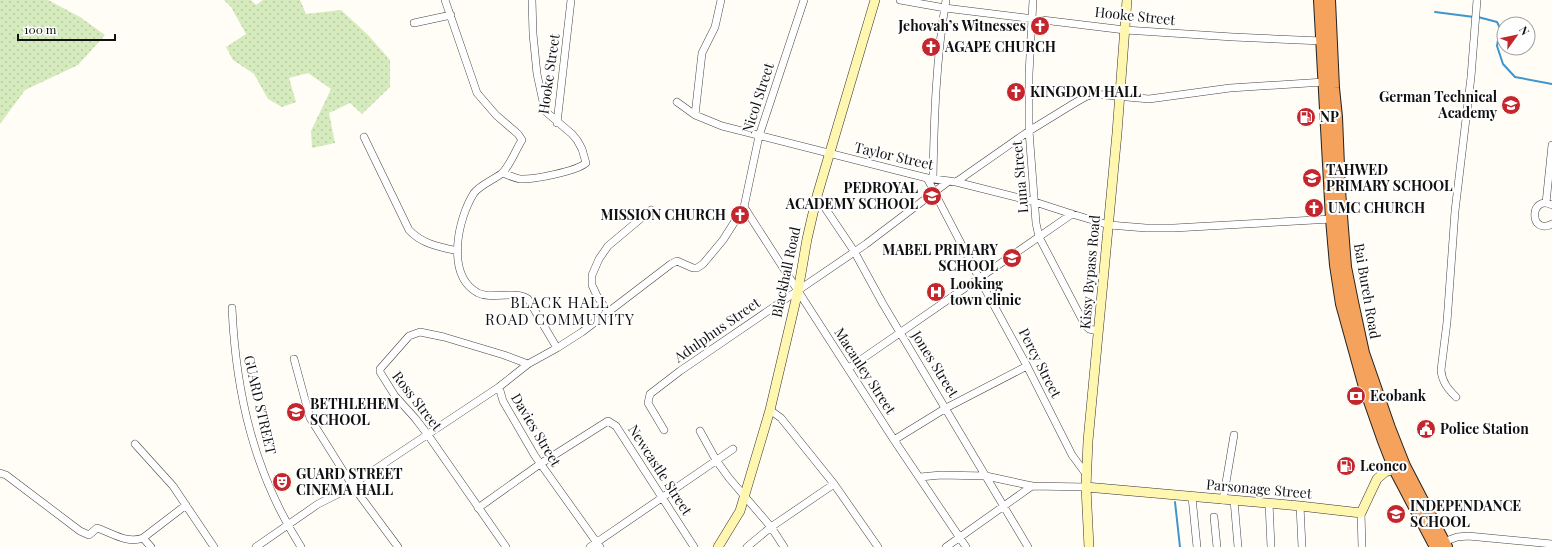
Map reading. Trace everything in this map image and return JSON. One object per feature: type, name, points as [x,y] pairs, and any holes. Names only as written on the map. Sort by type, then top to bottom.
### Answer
[{"type":"highway","points":[[1320,0],[1332,219],[1336,264],[1342,304],[1365,386],[1399,467]]},
{"type":"highway","name":"Bai Bureh Road","points":[[1329,0],[1339,190],[1345,267],[1363,353],[1389,428],[1399,467],[1441,545]]},
{"type":"main road","name":"Blackhall Road","points":[[718,547],[740,511],[770,410],[798,290],[817,196],[875,0]]},
{"type":"main road","name":"Kissy Bypass Road","points":[[1089,547],[1086,474],[1098,331],[1109,225],[1127,0]]},
{"type":"main road","points":[[1361,513],[1377,479],[1385,472],[1399,467]]},
{"type":"main road","name":"Parsonage Street","points":[[1086,487],[1269,503],[1361,513]]},
{"type":"street","points":[[446,0],[452,14],[477,93],[489,108],[521,137],[522,140],[503,173],[479,188],[474,193],[462,219],[458,236],[458,252],[462,275],[472,289],[478,293],[485,295],[525,296],[531,302],[557,348]]},
{"type":"street","name":"Hooke Street","points":[[532,0],[533,34],[537,74],[545,111],[557,123]]},
{"type":"street","name":"Hooke Street","points":[[557,123],[571,0]]},
{"type":"street","name":"Nicol Street","points":[[744,207],[759,136],[804,0]]},
{"type":"street","name":"Hooke Street","points":[[900,0],[945,8],[1125,30],[1232,38],[1322,41]]},
{"type":"street","points":[[930,178],[938,64],[946,0]]},
{"type":"street","name":"Luna Street","points":[[1033,0],[1029,74],[1029,131],[1039,237],[1085,325],[1089,329],[1098,331]]},
{"type":"street","points":[[1456,397],[1444,384],[1441,370],[1447,322],[1455,211],[1471,77],[1477,0]]},
{"type":"street","points":[[695,115],[702,53],[715,27],[720,4]]},
{"type":"street","points":[[414,23],[452,14]]},
{"type":"street","name":"Adulphus Street","points":[[664,430],[648,403],[650,394],[692,363],[895,223],[935,192],[953,182],[1029,131],[1085,97],[1100,94],[1120,97],[1149,98],[1230,88],[1324,82]]},
{"type":"street","name":"Taylor Street","points":[[677,102],[695,115],[722,126],[829,154],[1035,202],[1109,225],[1146,228],[1174,228],[1332,219]]},
{"type":"street","points":[[503,173],[516,178],[538,178],[571,170],[584,164],[586,160],[577,140],[572,134],[557,123]]},
{"type":"street","points":[[364,137],[409,230],[423,241],[458,252]]},
{"type":"street","points":[[1552,145],[1549,204],[1538,206],[1534,213],[1534,218],[1538,224],[1542,226],[1552,224]]},
{"type":"street","name":"Percy Street","points":[[930,178],[935,192],[979,278],[1027,366],[1072,455],[1086,474]]},
{"type":"street","name":"Jones Street","points":[[817,196],[854,251],[900,333],[1005,506],[1028,547]]},
{"type":"street","name":"Macauley Street","points":[[744,207],[894,440],[966,547]]},
{"type":"street","name":"Davies Street","points":[[598,545],[540,464],[503,401],[499,387],[528,364],[582,332],[672,264],[677,261],[693,268],[697,268],[723,240],[744,207]]},
{"type":"street","points":[[608,312],[597,296],[592,285],[592,275],[599,259],[608,246],[651,210]]},
{"type":"street","points":[[849,368],[1072,214]]},
{"type":"street","name":"GUARD STREET","points":[[232,308],[234,346],[240,390],[256,454],[287,525],[301,547]]},
{"type":"street","name":"Ross Street","points":[[506,547],[428,435],[391,391],[380,372],[380,369],[409,336],[420,332],[504,355],[528,364]]},
{"type":"street","points":[[294,359],[310,418],[352,485],[398,547]]},
{"type":"street","points":[[894,440],[946,408],[1027,366]]},
{"type":"street","points":[[256,547],[318,504],[352,485],[499,387]]},
{"type":"street","points":[[770,410],[781,418],[834,484],[878,547]]},
{"type":"street","name":"Newcastle Street","points":[[478,508],[540,464],[608,420],[616,426],[694,547]]},
{"type":"street","points":[[700,431],[716,460],[729,478],[771,527],[784,547]]},
{"type":"street","points":[[1223,500],[1234,435]]},
{"type":"street","points":[[135,444],[173,486],[214,547]]},
{"type":"street","points":[[590,547],[598,545],[661,497],[733,449]]},
{"type":"street","points":[[0,473],[6,475],[84,533],[90,535],[97,528],[131,541],[142,538],[186,505]]},
{"type":"street","points":[[920,477],[941,475],[986,476],[1032,486],[1086,487]]},
{"type":"street","points":[[747,547],[771,527],[834,484]]},
{"type":"street","points":[[946,547],[1032,486]]},
{"type":"street","points":[[1192,497],[1197,547]]},
{"type":"street","points":[[1234,500],[1238,547]]},
{"type":"street","points":[[1269,503],[1271,547]]},
{"type":"street","points":[[1300,506],[1302,547]]},
{"type":"street","points":[[1361,513],[1362,547]]},
{"type":"street","points":[[1214,517],[1217,547]]},
{"type":"street","points":[[1441,545],[1457,537],[1474,536],[1552,544]]},
{"type":"street","points":[[142,538],[151,547]]},
{"type":"green space","points":[[0,0],[48,0],[80,17],[105,35],[78,65],[25,90],[0,124]]},
{"type":"green space","points":[[224,0],[251,0],[256,5],[263,0],[300,0],[306,14],[341,10],[368,35],[390,60],[390,87],[362,114],[350,103],[329,113],[335,143],[312,148],[311,131],[331,89],[308,73],[289,78],[296,102],[282,107],[268,99],[254,74],[233,60],[226,47],[246,34],[231,7]]},
{"type":"waterway","points":[[1435,12],[1474,17]]},
{"type":"waterway","points":[[1478,17],[1497,22],[1500,28],[1497,46],[1503,64],[1515,77],[1552,84]]},
{"type":"waterway","points":[[1175,502],[1180,547]]},
{"type":"place","name":"Jehovah’s Witnesses","points":[[1040,26]]},
{"type":"place","name":"AGAPE CHURCH","points":[[931,47]]},
{"type":"place","name":"KINGDOM HALL","points":[[1016,92]]},
{"type":"place","name":"German Technical Academy","points":[[1511,105]]},
{"type":"place","name":"NP","points":[[1306,117]]},
{"type":"place","name":"TAHWED PRIMARY SCHOOL","points":[[1312,178]]},
{"type":"place","name":"PEDROYAL ACADEMY SCHOOL","points":[[932,196]]},
{"type":"place","name":"UMC CHURCH","points":[[1314,208]]},
{"type":"place","name":"MISSION CHURCH","points":[[740,215]]},
{"type":"place","name":"MABEL PRIMARY SCHOOL","points":[[1012,258]]},
{"type":"place","name":"Looking town clinic","points":[[936,292]]},
{"type":"place","name":"Ecobank","points":[[1356,396]]},
{"type":"place","name":"BETHLEHEM SCHOOL","points":[[296,412]]},
{"type":"place","name":"Police Station","points":[[1426,429]]},
{"type":"place","name":"Leonco","points":[[1346,466]]},
{"type":"place","name":"GUARD STREET CINEMA HALL","points":[[282,482]]},
{"type":"place","name":"INDEPENDANCE SCHOOL","points":[[1396,514]]},
{"type":"district","name":"BLACK HALL ROAD COMMUNITY","points":[[560,312]]}]
